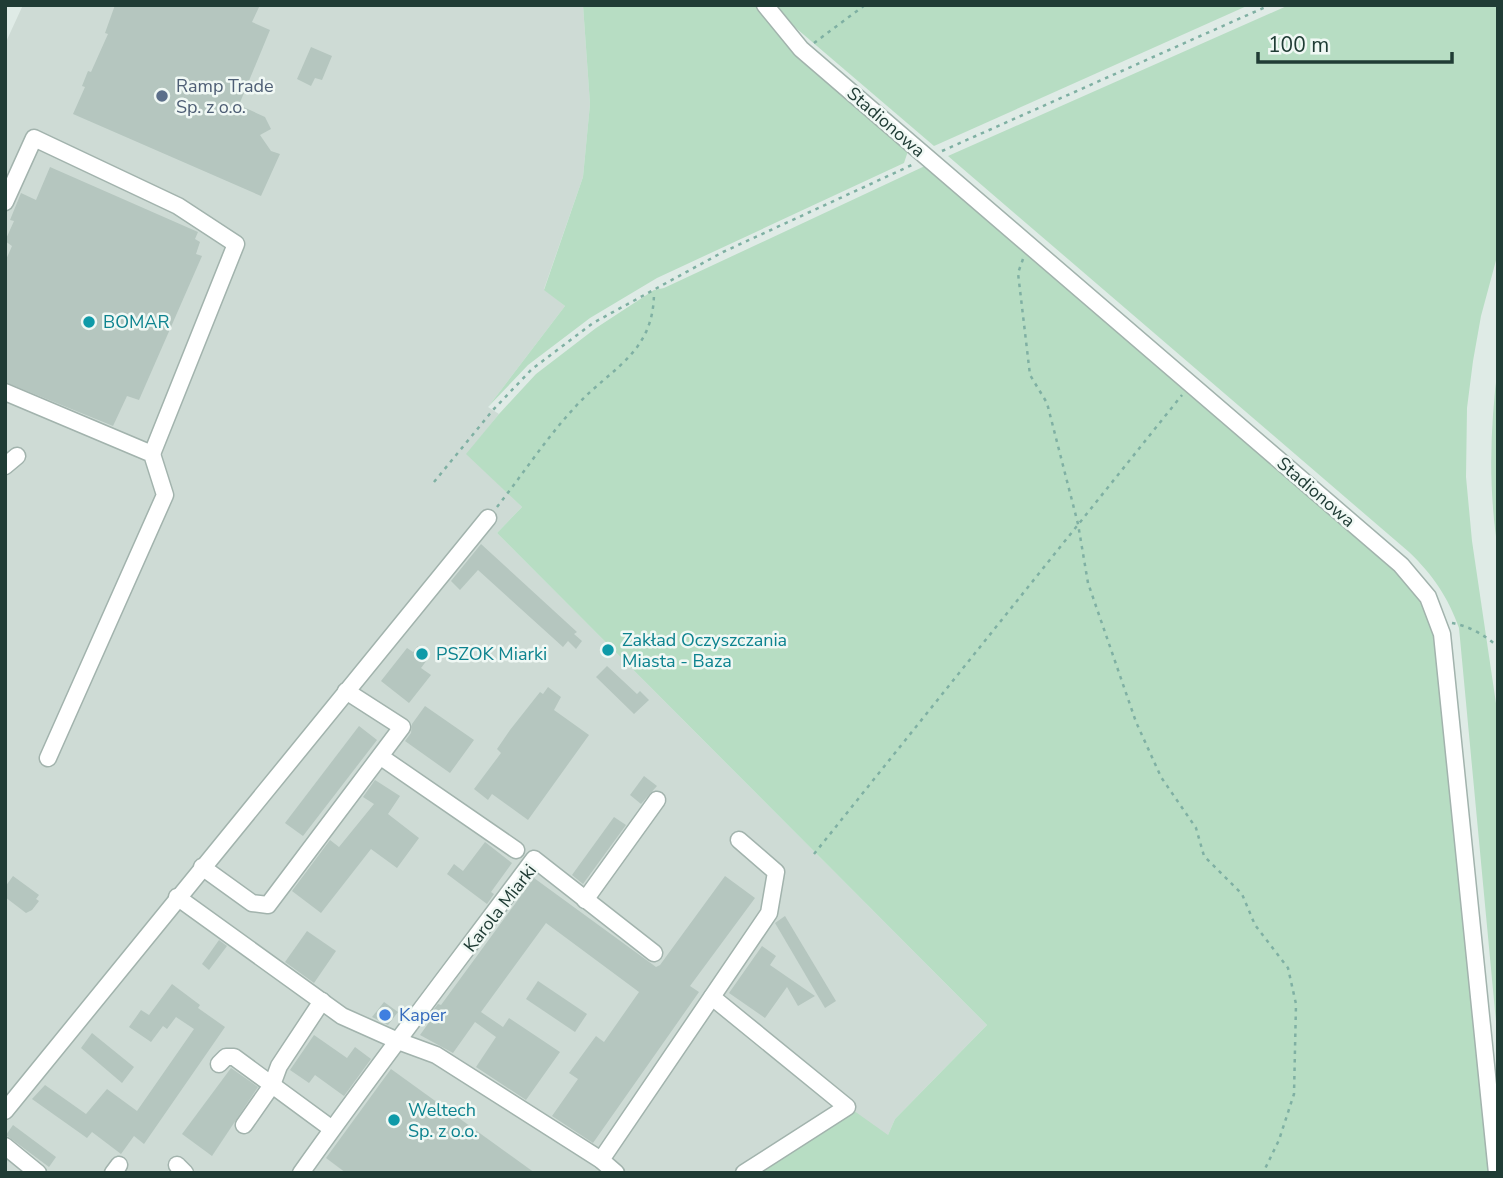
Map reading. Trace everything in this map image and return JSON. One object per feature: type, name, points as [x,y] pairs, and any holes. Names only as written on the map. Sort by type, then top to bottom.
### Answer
[{"type":"street","name":"Stadionowa","points":[[765,5],[801,49],[1401,565],[1428,597],[1443,634],[1497,1173]]},
{"type":"street","points":[[5,202],[34,138],[178,206],[236,244],[152,454],[165,495],[48,758]]},
{"type":"street","points":[[5,392],[152,454]]},
{"type":"street","points":[[5,1111],[488,518]]},
{"type":"street","points":[[202,867],[252,903],[268,905],[401,727],[346,691]]},
{"type":"street","name":"Karola Miarki","points":[[381,757],[516,850]]},
{"type":"street","points":[[585,900],[657,800]]},
{"type":"street","points":[[601,1160],[769,913],[776,872],[739,840]]},
{"type":"street","name":"Karola Miarki","points":[[301,1173],[361,1087],[534,859],[654,953]]},
{"type":"street","points":[[177,897],[342,1016],[436,1055],[601,1160],[616,1173]]},
{"type":"street","points":[[712,997],[847,1107],[744,1173]]},
{"type":"street","points":[[244,1125],[272,1085],[279,1066],[322,1001]]},
{"type":"street","points":[[219,1064],[226,1057],[234,1057],[332,1129]]},
{"type":"street","points":[[5,1146],[38,1173]]},
{"type":"path","points":[[811,45],[865,5]]},
{"type":"path","points":[[434,482],[532,369],[593,323],[723,252],[1270,5]]},
{"type":"path","points":[[1028,245],[1018,273],[1030,376],[1047,402],[1079,524],[1088,583],[1136,722],[1161,777],[1196,828],[1205,856],[1242,894],[1255,925],[1289,968],[1296,1004],[1294,1094],[1279,1140],[1263,1173]]},
{"type":"path","points":[[488,518],[575,406],[627,360],[646,335],[654,312],[654,290]]},
{"type":"path","points":[[814,854],[1191,384]]},
{"type":"path","points":[[1447,616],[1451,628]]},
{"type":"path","points":[[1449,623],[1464,625],[1488,638],[1498,647]]},
{"type":"shaded area","points":[[23,5],[583,5],[590,104],[583,177],[544,289],[565,306],[488,407],[499,414],[467,454],[522,507],[497,533],[987,1025],[895,1119],[888,1135],[747,1173],[5,1173],[5,44]]},
{"type":"green space","points":[[583,5],[759,5],[793,52],[908,151],[904,163],[657,278],[590,318],[528,365],[488,407],[565,306],[544,290],[583,177],[590,104]]},
{"type":"green space","points":[[777,5],[1249,5],[934,146],[790,23]]},
{"type":"green space","points":[[1289,5],[1498,5],[1498,253],[1481,316],[1473,361],[1467,408],[1466,477],[1472,541],[1498,717],[1498,1043],[1459,628],[1439,587],[1409,552],[948,156]]},
{"type":"green space","points":[[927,165],[1402,576],[1423,605],[1435,638],[1488,1173],[747,1173],[850,1108],[888,1135],[895,1119],[987,1025],[497,533],[522,507],[466,454],[536,374],[596,328],[654,290],[664,288]]},
{"type":"green space","points":[[1498,365],[1498,550],[1491,457]]},
{"type":"building","name":"Ramp Trade Sp. z o.o.","points":[[115,5],[260,5],[252,22],[270,30],[239,105],[265,117],[271,129],[260,135],[271,151],[280,154],[261,196],[73,114],[85,87],[82,86],[88,71],[91,72],[108,34],[105,33]]},
{"type":"building","points":[[311,47],[332,56],[322,80],[315,78],[311,86],[297,79]]},
{"type":"building","name":"BOMAR","points":[[50,167],[198,232],[195,239],[200,242],[196,254],[202,256],[139,400],[127,396],[113,426],[5,382],[5,262],[12,246],[5,241],[14,221],[10,220],[21,193],[36,200]]},
{"type":"building","points":[[481,544],[577,632],[574,634],[582,641],[576,649],[568,641],[563,647],[478,570],[460,590],[451,581]]},
{"type":"building","points":[[418,646],[430,656],[421,668],[431,675],[409,703],[381,681],[407,648],[413,652]]},
{"type":"building","points":[[607,666],[637,694],[640,691],[649,700],[634,714],[596,677]]},
{"type":"building","points":[[548,687],[561,697],[554,710],[589,735],[528,820],[492,794],[488,800],[474,789],[501,753],[497,749],[510,730],[540,692],[543,694]]},
{"type":"building","points":[[425,706],[474,740],[450,773],[405,741],[411,733],[412,724]]},
{"type":"building","points":[[359,726],[377,740],[303,836],[285,823]]},
{"type":"building","points":[[644,776],[657,786],[641,804],[630,795]]},
{"type":"building","points":[[375,780],[400,796],[388,814],[419,838],[397,868],[371,849],[321,913],[292,891],[330,840],[339,847],[374,804],[363,797]]},
{"type":"building","points":[[614,817],[626,825],[583,884],[572,875]]},
{"type":"building","points":[[485,842],[512,863],[491,892],[494,894],[487,904],[447,874],[454,864],[463,871]]},
{"type":"building","points":[[13,876],[39,895],[36,899],[39,901],[26,913],[5,897],[5,887]]},
{"type":"building","points":[[725,876],[755,898],[690,986],[699,992],[593,1143],[552,1116],[578,1079],[569,1073],[596,1036],[604,1042],[639,992],[546,923],[481,1012],[503,1027],[509,1018],[560,1052],[526,1100],[476,1067],[496,1037],[475,1022],[453,1053],[420,1035],[430,1021],[427,1018],[438,1004],[441,1005],[534,878],[656,967]]},
{"type":"building","points":[[785,916],[836,1001],[825,1008],[775,923]]},
{"type":"building","points":[[307,931],[336,951],[314,983],[285,962]]},
{"type":"building","points":[[219,940],[227,946],[209,970],[202,964]]},
{"type":"building","points":[[762,946],[776,956],[770,965],[815,996],[798,1006],[787,987],[765,1018],[729,993]]},
{"type":"building","points":[[538,981],[587,1014],[575,1032],[526,999]]},
{"type":"building","points":[[172,984],[200,1005],[198,1008],[225,1027],[144,1144],[134,1136],[121,1154],[92,1132],[87,1138],[32,1099],[45,1085],[86,1114],[107,1089],[137,1111],[194,1029],[176,1017],[167,1029],[163,1026],[151,1042],[129,1027],[141,1010],[149,1015]]},
{"type":"building","name":"Kaper","points":[[384,1002],[398,1012],[388,1025],[372,1017]]},
{"type":"building","points":[[92,1033],[134,1067],[122,1083],[81,1048]]},
{"type":"building","points":[[314,1035],[347,1058],[355,1047],[371,1059],[344,1096],[315,1075],[309,1083],[290,1070]]},
{"type":"building","points":[[231,1068],[258,1087],[212,1156],[182,1134]]},
{"type":"building","name":"Weltech Sp. z o.o.","points":[[391,1069],[535,1173],[346,1173],[326,1158]]},
{"type":"building","points":[[13,1125],[56,1157],[49,1167],[6,1135]]},
{"type":"place","name":"Ramp Trade Sp. z o.o.","points":[[162,96]]},
{"type":"place","name":"BOMAR","points":[[89,322]]},
{"type":"place","name":"Zakład Oczyszczania Miasta - Baza","points":[[608,650]]},
{"type":"place","name":"PSZOK Miarki","points":[[422,654]]},
{"type":"place","name":"Kaper","points":[[385,1015]]},
{"type":"place","name":"Weltech Sp. z o.o.","points":[[394,1120]]}]
